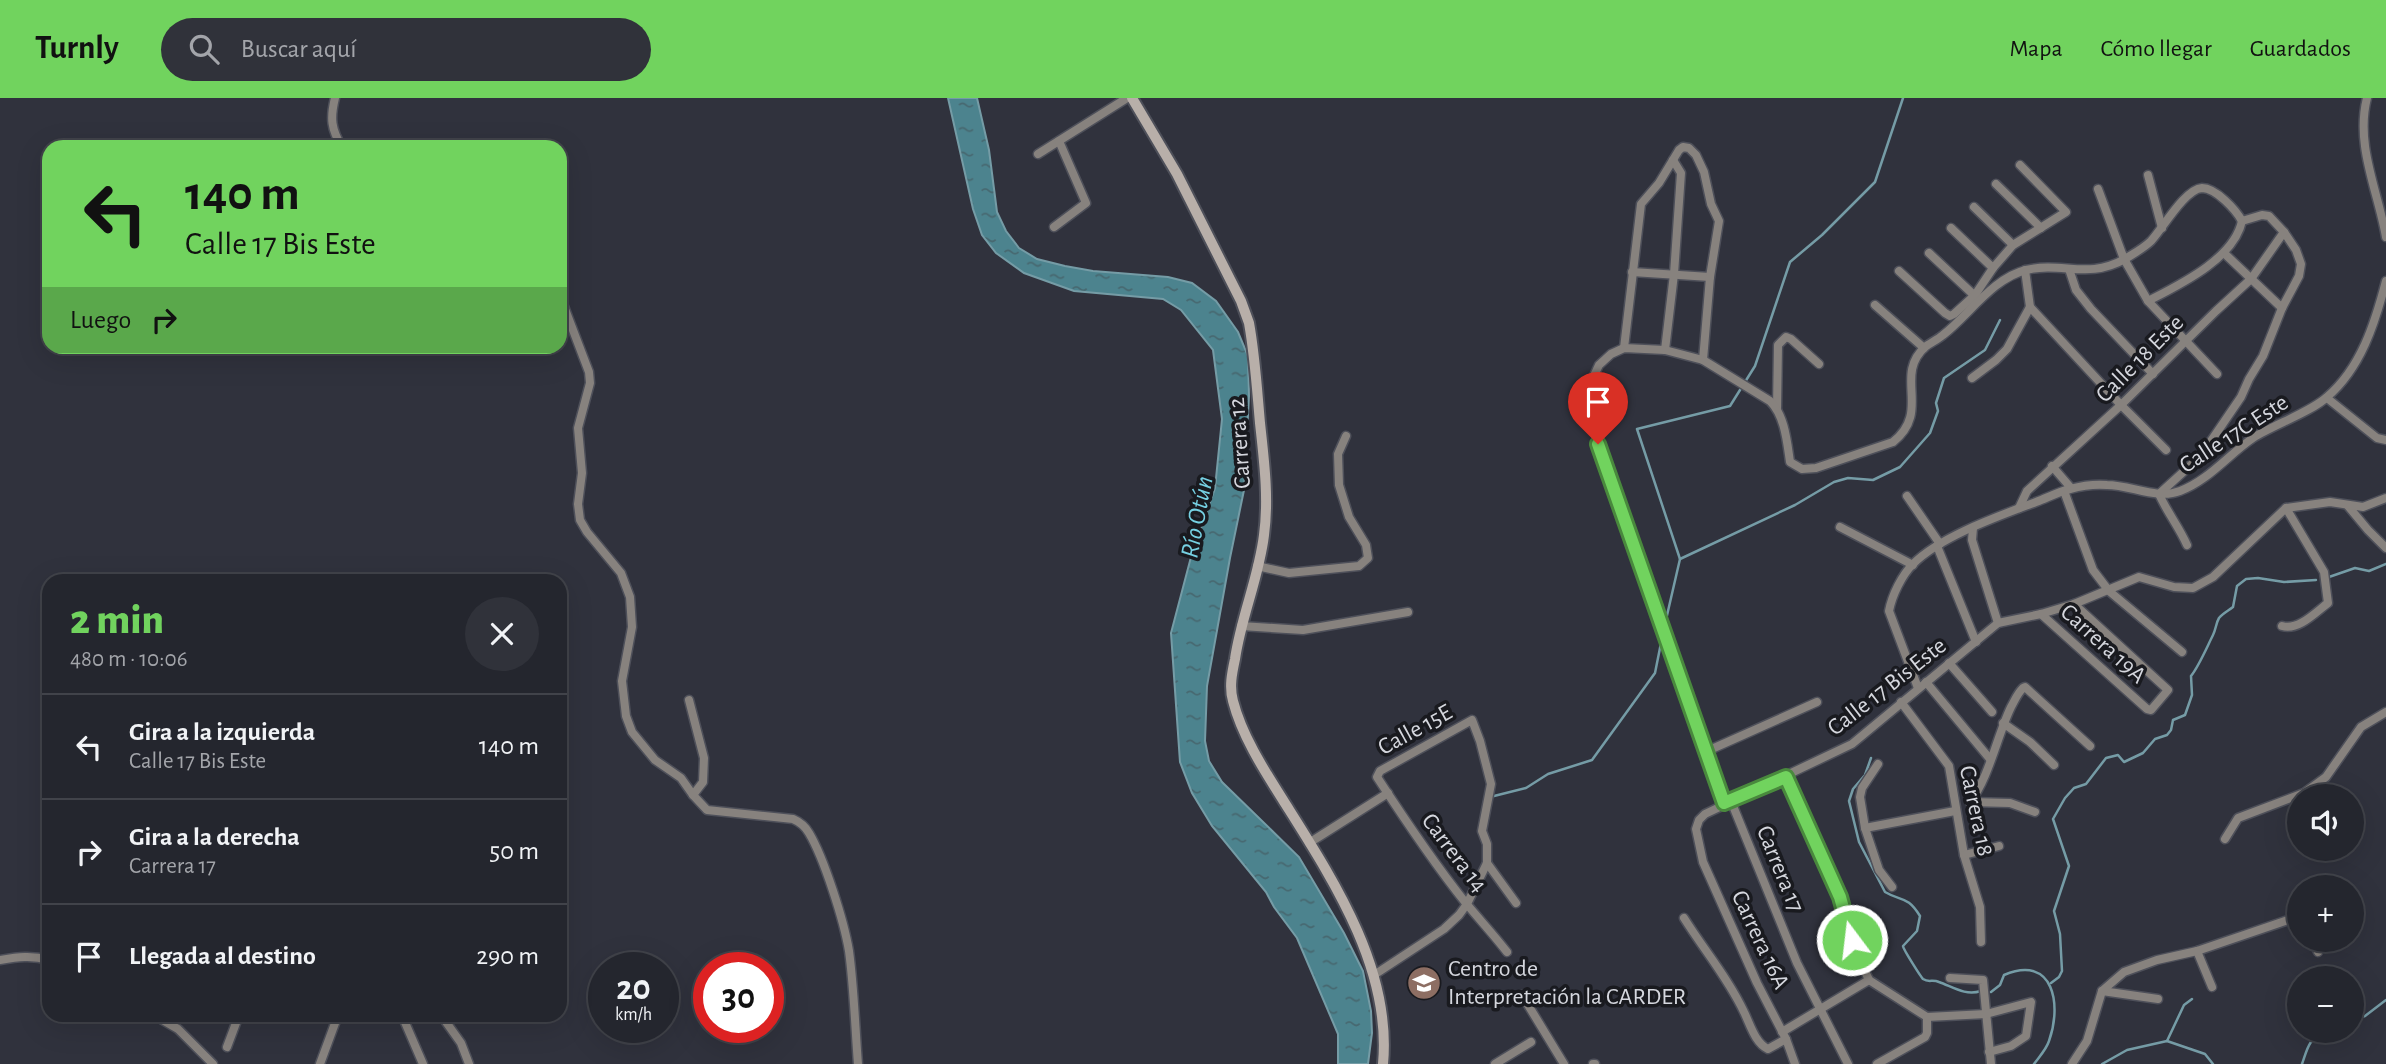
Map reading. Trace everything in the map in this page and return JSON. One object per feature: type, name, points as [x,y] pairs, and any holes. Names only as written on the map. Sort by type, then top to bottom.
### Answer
[{"type":"street","points":[[335,98],[330,114],[332,131],[337,140]]},
{"type":"street","points":[[1038,154],[1129,98]]},
{"type":"street","name":"Carrera 12","points":[[1129,98],[1177,174],[1241,301],[1249,323],[1266,482],[1264,536],[1241,626],[1231,684],[1233,701],[1249,741],[1349,914],[1374,975],[1383,1028],[1383,1064]]},
{"type":"street","points":[[2367,98],[2366,154],[2386,237]]},
{"type":"street","points":[[1054,227],[1086,203],[1059,141]]},
{"type":"street","points":[[1703,360],[1710,277],[1719,221],[1696,155],[1689,148],[1683,147],[1641,204],[1624,348],[1665,350],[1703,360],[1777,408]]},
{"type":"street","points":[[1665,350],[1674,274],[1681,173],[1672,160]]},
{"type":"street","points":[[1819,364],[1786,337],[1778,345],[1777,408],[1790,462],[1802,470],[1816,468],[1892,442],[1900,436],[1908,424],[1913,397],[1911,367],[1924,348],[1943,335],[1978,298],[1993,268],[2013,245],[2064,214],[2064,209],[2020,165]]},
{"type":"street","points":[[2148,175],[2162,228]]},
{"type":"street","points":[[1996,184],[2041,228]]},
{"type":"street","points":[[1899,271],[1950,316],[2025,270],[2047,267],[2098,270],[2124,259],[2149,243],[2193,191],[2203,188],[2211,191],[2242,221]]},
{"type":"street","points":[[2098,189],[2124,259],[2148,302],[2217,374]]},
{"type":"street","points":[[1975,206],[2013,245]]},
{"type":"street","points":[[2159,494],[2192,464],[2241,397],[2263,356],[2282,308],[2299,276],[2301,264],[2296,250],[2269,216],[2262,215],[2242,221]]},
{"type":"street","points":[[2148,302],[2190,280],[2224,253],[2240,229],[2242,221]]},
{"type":"street","points":[[1951,228],[1993,268]]},
{"type":"street","name":"Calle 18 Este","points":[[2019,508],[2027,491],[2052,466],[2121,405],[2251,279],[2284,232]]},
{"type":"street","points":[[1929,253],[1978,298]]},
{"type":"street","points":[[2224,253],[2282,308]]},
{"type":"street","points":[[2069,269],[2076,290],[2091,309],[2153,374]]},
{"type":"street","points":[[2025,270],[2030,307],[2166,450]]},
{"type":"street","points":[[1632,272],[1710,277]]},
{"type":"street","points":[[2386,281],[2380,305],[2355,364],[2327,398],[2377,438],[2386,440]]},
{"type":"street","points":[[1875,305],[1924,348]]},
{"type":"street","points":[[1972,378],[2007,349],[2030,307]]},
{"type":"street","points":[[567,314],[589,372],[590,383],[578,428],[582,473],[578,504],[580,520],[621,573],[630,597],[632,627],[622,681],[626,716],[632,732],[655,760],[681,778],[707,810],[787,818],[799,822],[810,834],[833,895],[848,949],[855,1005],[858,1064]]},
{"type":"street","name":"Carrera 17","points":[[1624,348],[1611,354],[1599,365],[1592,380],[1598,444],[1705,752],[1797,963],[1848,1064]]},
{"type":"street","name":"Calle 17C Este","points":[[2159,494],[2178,492],[2200,481],[2252,439],[2327,398]]},
{"type":"street","points":[[1257,566],[1289,573],[1359,566],[1368,558],[1366,545],[1349,517],[1339,485],[1338,454],[1346,436]]},
{"type":"street","points":[[2052,466],[2067,490],[2093,570],[2109,591],[2182,652]]},
{"type":"street","points":[[1918,688],[1889,611],[1891,599],[1913,565],[1939,545],[1981,523],[2067,490],[2107,485],[2159,494]]},
{"type":"street","points":[[2159,494],[2168,515],[2187,545]]},
{"type":"street","points":[[1907,496],[1939,545],[1976,642]]},
{"type":"street","points":[[2282,626],[2290,628],[2297,625],[2328,603],[2324,572],[2286,508],[2330,502],[2363,507],[2386,498]]},
{"type":"street","points":[[2348,506],[2386,548]]},
{"type":"street","name":"Calle 17 Bis Este","points":[[1696,829],[1705,814],[1727,802],[1786,777],[1852,744],[1998,623],[2074,604],[2139,577],[2174,587],[2193,588],[2213,577],[2286,508]]},
{"type":"street","points":[[1840,527],[1913,565]]},
{"type":"street","points":[[1973,528],[1972,540],[1998,623]]},
{"type":"street","name":"Carrera 19A","points":[[2042,614],[2149,710],[2168,690],[2074,604]]},
{"type":"street","points":[[1241,626],[1303,630],[1408,612]]},
{"type":"street","points":[[1949,663],[1992,712]]},
{"type":"street","points":[[1926,682],[1990,759]]},
{"type":"street","points":[[2035,812],[2010,803],[1970,802],[1976,794],[2003,723],[2019,692],[2025,687],[2090,746]]},
{"type":"street","points":[[689,700],[704,758],[703,782],[693,795]]},
{"type":"street","points":[[1705,752],[1817,702]]},
{"type":"street","name":"Carrera 18","points":[[1901,702],[1947,760],[1964,855],[1980,907],[1981,942]]},
{"type":"street","points":[[2225,839],[2238,818],[2304,793],[2326,777],[2361,727],[2386,712]]},
{"type":"street","name":"Calle 15E","points":[[1377,773],[1472,720],[1491,784],[1482,831],[1487,844],[1487,863]]},
{"type":"street","points":[[2003,723],[2030,742],[2054,765]]},
{"type":"street","points":[[1878,764],[1862,788],[1860,797],[1865,828],[1879,870],[1892,887]]},
{"type":"street","name":"Carrera 14","points":[[1377,773],[1411,829],[1507,952]]},
{"type":"street","points":[[1786,777],[1840,897],[1852,940],[1870,980],[1927,1017],[1986,1014],[2031,1002],[2026,1036],[2011,1046],[1989,1052]]},
{"type":"street","points":[[1309,842],[1388,793]]},
{"type":"street","points":[[1865,828],[1955,811]]},
{"type":"street","name":"Carrera 16A","points":[[1696,829],[1703,862],[1795,1064]]},
{"type":"street","points":[[1964,855],[1999,846]]},
{"type":"street","points":[[1374,975],[1444,929],[1467,904],[1487,863],[1516,903]]},
{"type":"street","points":[[1684,918],[1735,992],[1757,1039],[1768,1049],[1784,1035],[1870,980]]},
{"type":"street","points":[[2072,1064],[2087,1041],[2102,991],[2124,972],[2157,960],[2197,951],[2287,920]]},
{"type":"street","points":[[2197,951],[2211,988]]},
{"type":"street","points":[[0,960],[20,956],[42,959]]},
{"type":"street","points":[[1950,978],[1983,980],[1991,1064]]},
{"type":"street","points":[[2102,991],[2158,999]]},
{"type":"street","points":[[1522,995],[1564,1064]]},
{"type":"street","points":[[1877,1064],[1925,1037],[1927,1017]]},
{"type":"street","points":[[166,1022],[178,1029],[213,1064]]},
{"type":"street","points":[[226,1047],[236,1022]]},
{"type":"street","points":[[320,1064],[335,1022]]},
{"type":"street","points":[[407,1022],[423,1064]]},
{"type":"street","points":[[446,1022],[461,1042],[469,1064]]},
{"type":"street","points":[[1495,1064],[1531,1042]]},
{"type":"water","name":"Río Otún","points":[[948,98],[977,98],[989,150],[997,212],[1006,231],[1019,248],[1037,259],[1065,266],[1168,277],[1192,283],[1216,301],[1238,332],[1248,356],[1249,396],[1244,490],[1207,686],[1205,741],[1209,761],[1222,782],[1299,857],[1344,933],[1363,971],[1371,1011],[1372,1033],[1368,1064],[1338,1064],[1338,1034],[1297,938],[1266,892],[1212,826],[1192,793],[1180,762],[1171,633],[1191,557],[1215,488],[1222,419],[1213,350],[1181,310],[1163,299],[1074,291],[1024,273],[996,253],[982,235],[973,209]]},
{"type":"waterway","points":[[1665,624],[1680,559],[1637,429],[1730,406],[1755,366],[1790,262],[1822,235],[1875,182],[1903,98]]},
{"type":"waterway","points":[[1680,559],[1795,505],[1834,482],[1848,478],[1873,480],[1900,467],[1930,433],[1938,411],[1936,403],[1944,378],[1985,350],[2000,320]]},
{"type":"waterway","points":[[2329,577],[2355,568],[2369,571],[2386,564]]},
{"type":"waterway","points":[[2051,983],[2062,971],[2060,934],[2054,911],[2069,866],[2053,819],[2065,798],[2074,788],[2086,784],[2106,758],[2118,755],[2124,762],[2143,753],[2155,739],[2167,735],[2173,720],[2185,715],[2192,695],[2191,676],[2206,651],[2219,618],[2233,607],[2237,586],[2246,579],[2258,578],[2284,582],[2316,580]]},
{"type":"waterway","points":[[1490,797],[1526,788],[1548,774],[1592,760],[1655,673],[1662,638]]},
{"type":"waterway","points":[[1871,758],[1865,775],[1853,789],[1849,801],[1859,842],[1885,892],[1908,902],[1920,916],[1917,931],[1903,946],[1923,979],[1937,981],[1964,992],[1981,991]]},
{"type":"waterway","points":[[1991,992],[2000,985],[2004,975],[2021,970],[2034,971],[2044,977],[2050,987],[2054,999],[2053,1027],[2048,1044],[2034,1064]]},
{"type":"waterway","points":[[2167,1041],[2184,1005],[2192,999]]},
{"type":"waterway","points":[[2364,1016],[2386,1000]]},
{"type":"waterway","points":[[2102,1064],[2127,1050],[2167,1041],[2205,1054],[2213,1064]]},
{"type":"waterway","points":[[2302,1064],[2311,1043]]},
{"type":"place","name":"Centro de Interpretación la CARDER","points":[[1424,983]]},
{"type":"route","points":[[1598,444],[1724,803],[1786,777],[1840,897],[1852,940]]}]
